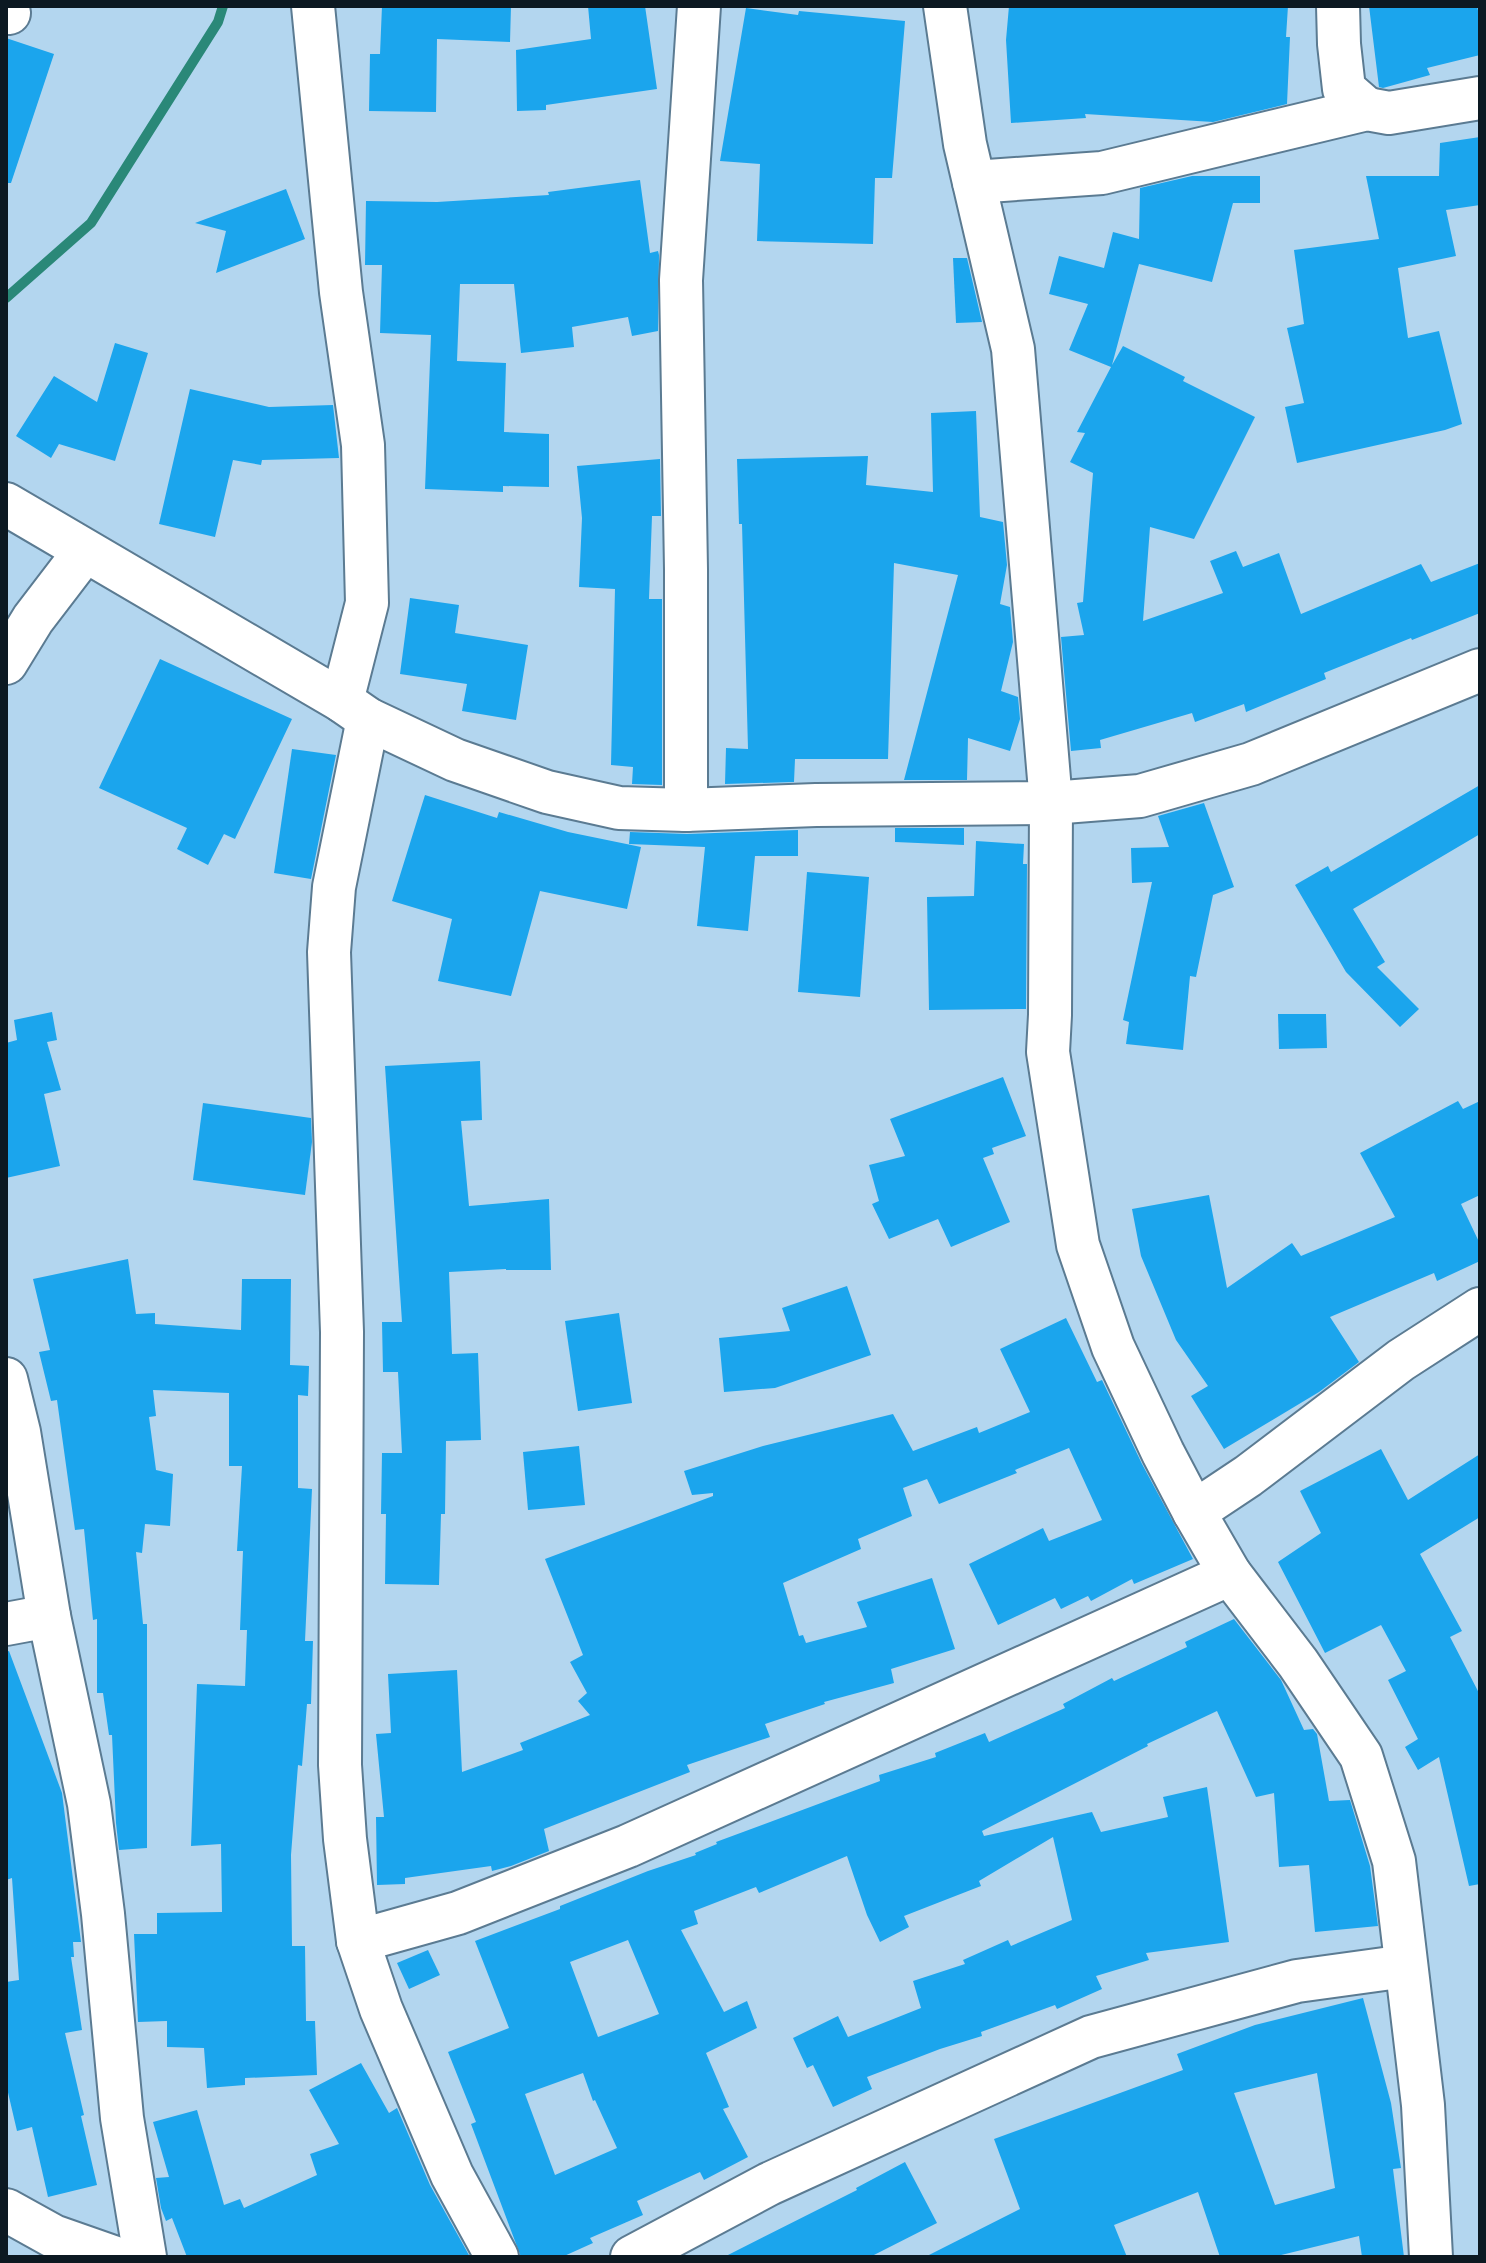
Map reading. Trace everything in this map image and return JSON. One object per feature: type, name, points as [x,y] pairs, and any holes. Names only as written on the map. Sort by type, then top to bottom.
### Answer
[{"type":"street","points":[[313,6],[341,292],[363,445],[367,603],[329,952],[342,1332],[340,1765],[345,1839],[358,1941],[381,2009],[452,2175],[497,2257]]},
{"type":"street","points":[[686,810],[681,280],[699,6]]},
{"type":"street","points":[[945,6],[965,144],[1013,349],[1051,803],[1049,1033],[1078,1245],[1113,1347],[1194,1512],[1230,1574],[1298,1663],[1361,1756],[1394,1861],[1423,2105],[1431,2257]]},
{"type":"street","points":[[1338,6],[1344,89],[1367,109]]},
{"type":"street","points":[[974,182],[1102,173],[1367,109],[1389,113],[1480,98]]},
{"type":"street","points":[[6,504],[355,710],[455,760],[547,792],[619,808],[686,810],[816,805],[1051,803],[1140,796],[1251,764],[1480,670]]},
{"type":"street","points":[[6,663],[33,619],[85,551]]},
{"type":"street","points":[[1194,1512],[1248,1476],[1391,1368],[1480,1309]]},
{"type":"street","points":[[6,1379],[19,1432],[49,1616],[89,1804],[103,1914],[122,2118],[145,2257]]},
{"type":"street","points":[[358,1941],[458,1913],[628,1846],[1230,1574]]},
{"type":"street","points":[[6,1624],[49,1616]]},
{"type":"street","points":[[632,2257],[769,2184],[1091,2037],[1297,1981],[1406,1966]]},
{"type":"street","points":[[6,2210],[53,2236],[113,2257]]},
{"type":"building","points":[[382,6],[511,6],[510,42],[437,39],[436,112],[369,111],[370,54],[380,54]]},
{"type":"building","points":[[588,6],[645,6],[657,89],[546,105],[546,110],[517,111],[516,50],[591,39]]},
{"type":"building","points":[[1009,6],[1288,6],[1287,104],[1213,122],[1085,114],[1086,118],[1011,123],[1006,40]]},
{"type":"building","points":[[1369,6],[1477,6],[1480,55],[1427,68],[1430,75],[1379,87]]},
{"type":"building","points":[[746,8],[798,15],[799,11],[905,21],[892,178],[875,178],[873,244],[757,241],[760,164],[720,161]]},
{"type":"building","points":[[6,38],[54,54],[11,183],[6,183]]},
{"type":"building","points":[[1480,137],[1480,205],[1446,210],[1456,256],[1398,268],[1408,338],[1439,331],[1462,424],[1297,463],[1285,407],[1304,403],[1287,328],[1304,324],[1294,250],[1379,239],[1366,176],[1439,176],[1440,143]]},
{"type":"building","points":[[1192,176],[1260,176],[1260,203],[1233,203],[1212,282],[1139,264],[1112,365],[1123,346],[1185,377],[1183,381],[1255,417],[1194,539],[1150,527],[1143,621],[1223,593],[1210,561],[1236,551],[1243,567],[1279,553],[1301,614],[1421,564],[1431,582],[1480,563],[1480,613],[1324,673],[1326,679],[1246,712],[1244,704],[1195,722],[1192,713],[1100,740],[1101,748],[1071,751],[1061,637],[1084,635],[1077,603],[1083,602],[1093,473],[1070,462],[1085,433],[1077,432],[1111,367],[1069,350],[1088,304],[1049,294],[1059,256],[1104,268],[1113,232],[1139,239],[1140,188]]},
{"type":"building","points":[[640,180],[650,253],[658,251],[659,255],[658,331],[632,336],[628,317],[572,327],[574,347],[521,353],[514,284],[460,284],[457,361],[506,363],[504,432],[549,434],[549,487],[503,486],[503,492],[425,489],[431,335],[380,333],[382,265],[365,265],[366,201],[437,202],[549,195],[548,192]]},
{"type":"building","points":[[286,189],[305,239],[216,273],[226,231],[195,223]]},
{"type":"building","points":[[953,258],[967,258],[982,322],[956,323]]},
{"type":"building","points":[[115,343],[148,353],[115,461],[59,444],[51,458],[16,436],[54,376],[97,402]]},
{"type":"building","points":[[190,389],[269,407],[333,405],[339,458],[262,460],[261,465],[233,460],[215,537],[159,524]]},
{"type":"building","points":[[976,411],[980,517],[1003,522],[1007,565],[1000,604],[1010,607],[1013,642],[1001,691],[1018,697],[1020,719],[1010,751],[968,738],[967,780],[904,780],[958,575],[894,563],[888,759],[795,759],[794,782],[725,784],[726,748],[748,749],[742,524],[739,524],[737,459],[868,456],[866,485],[933,492],[931,413]]},
{"type":"building","points":[[660,459],[661,516],[652,516],[649,599],[662,599],[662,785],[632,784],[633,767],[611,765],[615,589],[579,587],[582,518],[577,466]]},
{"type":"building","points":[[410,598],[459,605],[455,633],[528,645],[516,720],[462,711],[467,684],[400,674]]},
{"type":"building","points":[[160,659],[292,719],[235,839],[224,834],[208,865],[177,849],[187,828],[99,788]]},
{"type":"building","points":[[292,749],[336,755],[311,879],[274,873]]},
{"type":"building","points":[[1480,785],[1480,834],[1353,909],[1385,962],[1377,967],[1419,1009],[1400,1027],[1346,972],[1295,885],[1328,866],[1331,872]]},
{"type":"building","points":[[425,795],[497,818],[499,812],[568,832],[641,847],[627,909],[540,891],[511,996],[438,981],[452,919],[392,901]]},
{"type":"building","points":[[1204,803],[1234,887],[1213,895],[1196,977],[1190,976],[1183,1050],[1126,1044],[1129,1022],[1123,1020],[1152,882],[1132,883],[1131,848],[1169,847],[1158,816]]},
{"type":"building","points":[[895,828],[964,828],[964,845],[895,842]]},
{"type":"building","points":[[798,830],[798,856],[755,856],[748,931],[697,926],[705,847],[629,844],[630,832],[687,834]]},
{"type":"building","points":[[976,841],[1024,844],[1023,864],[1027,864],[1026,1009],[929,1010],[927,897],[974,896]]},
{"type":"building","points":[[807,872],[869,877],[860,997],[798,992]]},
{"type":"building","points":[[52,1012],[57,1040],[47,1042],[61,1090],[44,1094],[60,1166],[6,1178],[6,1043],[17,1040],[14,1020]]},
{"type":"building","points":[[1278,1014],[1326,1014],[1327,1048],[1279,1049]]},
{"type":"building","points":[[480,1061],[482,1120],[461,1121],[469,1206],[549,1199],[551,1270],[449,1272],[452,1354],[478,1353],[481,1440],[446,1441],[445,1514],[441,1514],[439,1585],[385,1584],[386,1514],[381,1514],[382,1453],[402,1453],[398,1372],[383,1372],[382,1322],[402,1322],[385,1066]]},
{"type":"building","points":[[1003,1077],[1026,1136],[992,1148],[994,1154],[983,1158],[1010,1222],[951,1247],[938,1219],[889,1239],[872,1204],[879,1201],[869,1165],[905,1156],[890,1119]]},
{"type":"building","points":[[1458,1101],[1463,1109],[1480,1101],[1480,1195],[1461,1204],[1480,1244],[1480,1261],[1437,1281],[1434,1273],[1330,1317],[1359,1362],[1319,1392],[1224,1449],[1191,1396],[1208,1386],[1176,1340],[1141,1256],[1132,1209],[1209,1195],[1227,1288],[1292,1243],[1301,1256],[1395,1217],[1360,1153]]},
{"type":"building","points":[[203,1103],[311,1118],[312,1142],[305,1195],[193,1180]]},
{"type":"building","points":[[128,1259],[136,1314],[155,1313],[155,1324],[241,1330],[242,1279],[291,1279],[290,1365],[309,1366],[308,1396],[298,1395],[298,1488],[312,1489],[305,1641],[313,1641],[311,1704],[307,1704],[302,1766],[298,1765],[291,1855],[292,1946],[305,1946],[306,2021],[315,2021],[317,2075],[245,2078],[245,2085],[207,2088],[204,2048],[167,2047],[167,2021],[138,2022],[134,1934],[157,1934],[157,1913],[222,1912],[221,1844],[191,1846],[197,1684],[245,1686],[247,1630],[240,1630],[243,1551],[237,1551],[242,1466],[229,1466],[229,1393],[153,1390],[156,1416],[149,1417],[156,1470],[173,1474],[170,1526],[145,1524],[142,1553],[136,1552],[143,1624],[147,1624],[147,1848],[119,1850],[112,1735],[109,1735],[103,1693],[97,1693],[97,1619],[93,1620],[84,1529],[75,1530],[57,1400],[51,1401],[39,1352],[50,1350],[33,1279]]},
{"type":"building","points":[[847,1286],[871,1355],[775,1388],[724,1392],[719,1338],[790,1331],[782,1308]]},
{"type":"building","points":[[619,1313],[632,1403],[578,1411],[565,1321]]},
{"type":"building","points":[[1066,1318],[1097,1382],[1102,1380],[1142,1464],[1193,1559],[1134,1584],[1132,1579],[1091,1601],[1088,1596],[1061,1609],[1055,1598],[998,1625],[969,1564],[1043,1528],[1049,1541],[1102,1520],[1069,1448],[939,1504],[927,1479],[903,1488],[912,1516],[858,1539],[861,1549],[783,1583],[799,1636],[803,1635],[806,1643],[867,1627],[857,1602],[932,1578],[955,1649],[891,1669],[894,1683],[824,1702],[765,1724],[770,1737],[687,1765],[690,1772],[544,1829],[549,1851],[492,1871],[491,1866],[405,1878],[405,1884],[377,1885],[376,1817],[384,1817],[376,1734],[391,1733],[388,1674],[457,1670],[462,1772],[523,1750],[520,1743],[590,1715],[578,1701],[587,1693],[570,1662],[583,1655],[545,1559],[713,1496],[713,1493],[692,1495],[684,1471],[763,1446],[893,1414],[913,1451],[977,1427],[979,1433],[1030,1412],[1000,1349]]},
{"type":"building","points":[[579,1446],[585,1505],[528,1510],[523,1452]]},
{"type":"building","points":[[1381,1449],[1408,1500],[1480,1454],[1480,1517],[1420,1554],[1462,1631],[1450,1637],[1480,1695],[1480,1884],[1469,1886],[1439,1757],[1418,1770],[1405,1747],[1418,1739],[1388,1680],[1406,1671],[1381,1625],[1325,1653],[1278,1562],[1321,1533],[1300,1491]]},
{"type":"building","points":[[1234,1619],[1281,1680],[1304,1730],[1313,1729],[1317,1734],[1329,1801],[1350,1800],[1370,1866],[1378,1926],[1315,1932],[1309,1865],[1279,1867],[1274,1793],[1256,1797],[1217,1711],[1147,1744],[982,1831],[984,1836],[1092,1812],[1101,1832],[1168,1817],[1163,1797],[1207,1787],[1229,1942],[1146,1953],[1149,1960],[1096,1976],[1102,1989],[1057,2009],[1055,2005],[981,2032],[982,2036],[867,2077],[872,2089],[833,2107],[813,2065],[807,2068],[793,2038],[838,2016],[848,2037],[921,2008],[913,1981],[965,1964],[963,1960],[1008,1940],[1011,1946],[1072,1920],[1053,1837],[979,1881],[981,1886],[904,1916],[909,1927],[880,1942],[867,1915],[847,1856],[759,1893],[756,1887],[694,1911],[698,1924],[681,1930],[724,2012],[747,2001],[757,2028],[706,2053],[729,2107],[723,2109],[748,2157],[704,2180],[700,2172],[637,2201],[643,2215],[590,2238],[593,2243],[562,2257],[521,2257],[471,2124],[476,2122],[448,2052],[509,2028],[475,1941],[648,1871],[696,1855],[716,1842],[880,1781],[879,1775],[936,1757],[935,1753],[985,1733],[989,1742],[1065,1708],[1063,1704],[1112,1678],[1114,1681],[1187,1647],[1185,1642]],"holes":[[[628,1940],[659,2014],[598,2037],[570,1962]],[[583,2073],[593,2101],[617,2148],[555,2175],[525,2094]]]},
{"type":"building","points":[[9,1651],[62,1793],[81,1942],[73,1942],[74,1957],[71,1957],[82,2030],[65,2033],[97,2185],[48,2197],[32,2127],[17,2131],[6,2084],[6,1982],[19,1980],[12,1878],[6,1880],[6,1652]]},
{"type":"building","points":[[428,1950],[440,1975],[409,1989],[397,1963]]},
{"type":"building","points":[[1363,1998],[1391,2103],[1401,2168],[1393,2169],[1404,2257],[1362,2257],[1359,2236],[1273,2257],[1220,2257],[1198,2192],[1114,2225],[1127,2257],[925,2257],[1020,2209],[994,2139],[1183,2070],[1177,2054],[1255,2025]],"holes":[[[1317,2073],[1335,2188],[1275,2205],[1234,2093]]]},
{"type":"building","points":[[361,2063],[389,2113],[397,2108],[430,2185],[470,2257],[187,2257],[172,2218],[166,2221],[161,2208],[156,2178],[169,2177],[153,2122],[197,2110],[224,2205],[240,2199],[244,2208],[317,2175],[310,2154],[339,2144],[309,2090]]},
{"type":"building","points":[[905,2162],[937,2223],[870,2257],[724,2257],[857,2190]]},
{"type":"waterway","points":[[6,298],[91,223],[218,22],[223,6]]}]
